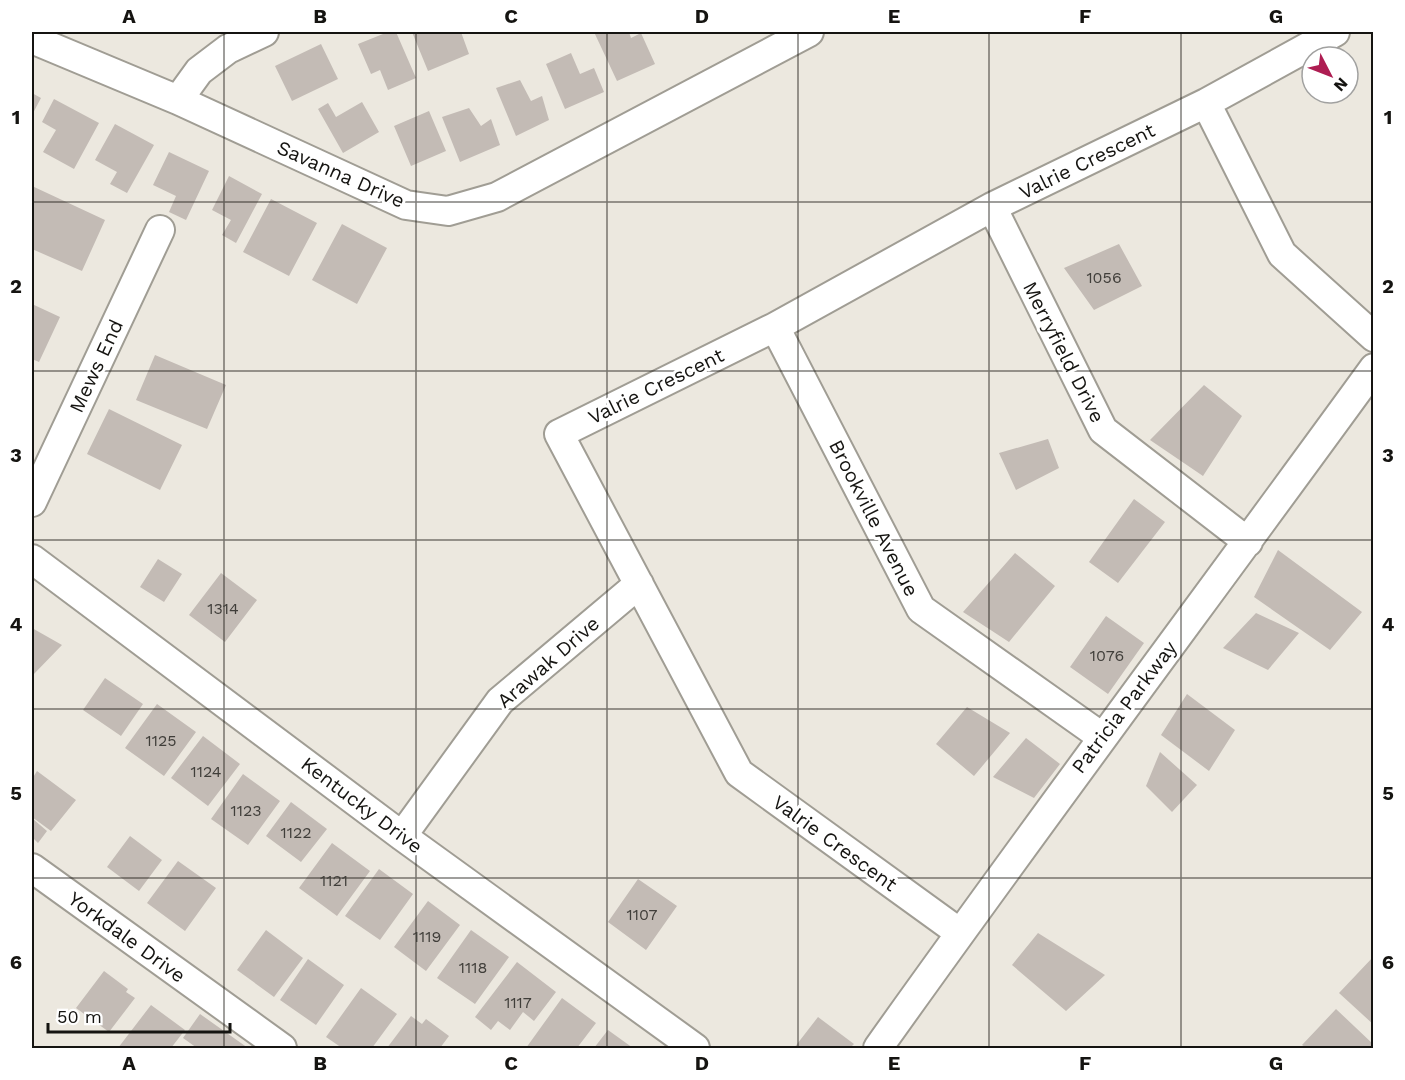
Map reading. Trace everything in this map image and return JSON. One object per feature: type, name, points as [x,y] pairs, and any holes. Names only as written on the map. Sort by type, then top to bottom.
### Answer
[{"type":"street","points":[[178,100],[199,71],[228,49],[264,32]]},
{"type":"street","name":"Savanna Drive","points":[[32,39],[178,100],[406,205],[448,211],[497,197],[809,32]]},
{"type":"street","name":"Valrie Crescent","points":[[960,933],[739,773],[559,434],[775,327],[992,207],[1206,103],[1335,32]]},
{"type":"street","points":[[1206,103],[1282,254],[1374,337]]},
{"type":"street","name":"Merryfield Drive","points":[[992,207],[1103,430],[1248,542]]},
{"type":"street","name":"Mews End","points":[[32,502],[160,230]]},
{"type":"street","name":"Brookville Avenue","points":[[775,327],[921,609],[1102,737]]},
{"type":"street","name":"Patricia Parkway","points":[[878,1048],[1102,737],[1248,542],[1374,368]]},
{"type":"street","name":"Kentucky Drive","points":[[32,559],[402,836],[695,1048]]},
{"type":"street","name":"Arawak Drive","points":[[402,836],[500,701],[639,584]]},
{"type":"street","name":"Yorkdale Drive","points":[[32,868],[282,1048]]},
{"type":"building","points":[[388,32],[396,32],[416,78],[388,90],[380,70],[371,74],[358,44]]},
{"type":"building","points":[[412,32],[461,32],[469,54],[428,71]]},
{"type":"building","points":[[594,32],[629,32],[631,38],[641,33],[655,64],[617,81]]},
{"type":"building","points":[[321,44],[338,79],[292,101],[275,66]]},
{"type":"building","points":[[571,53],[580,74],[594,68],[604,92],[565,109],[546,64]]},
{"type":"building","points":[[520,80],[531,101],[542,96],[549,120],[516,136],[496,88]]},
{"type":"building","points":[[32,93],[41,98],[32,115]]},
{"type":"building","points":[[54,99],[99,123],[74,169],[43,152],[56,130],[42,122]]},
{"type":"building","points":[[362,102],[379,132],[343,153],[318,109],[328,103],[336,117]]},
{"type":"building","points":[[469,108],[481,126],[491,119],[500,145],[460,162],[442,117]]},
{"type":"building","points":[[429,111],[446,151],[411,166],[394,126]]},
{"type":"building","points":[[115,124],[154,145],[127,193],[110,184],[117,172],[95,160]]},
{"type":"building","points":[[169,152],[209,171],[186,220],[169,212],[176,196],[153,185]]},
{"type":"building","points":[[229,176],[262,194],[236,243],[222,235],[231,220],[212,210]]},
{"type":"building","points":[[32,186],[105,220],[82,271],[32,249]]},
{"type":"building","points":[[271,199],[317,223],[289,276],[243,252]]},
{"type":"building","points":[[342,224],[387,248],[357,304],[312,280]]},
{"type":"building","points":[[1119,244],[1142,286],[1094,310],[1064,268]]},
{"type":"building","points":[[32,304],[60,317],[39,362],[32,359]]},
{"type":"building","points":[[155,355],[226,385],[207,429],[136,400]]},
{"type":"building","points":[[1204,385],[1242,416],[1203,476],[1150,440]]},
{"type":"building","points":[[109,409],[182,445],[160,490],[87,454]]},
{"type":"building","points":[[1048,439],[1059,468],[1016,490],[999,453]]},
{"type":"building","points":[[1134,499],[1165,522],[1118,583],[1089,562]]},
{"type":"building","points":[[1278,550],[1362,612],[1330,650],[1254,597]]},
{"type":"building","points":[[1015,553],[1055,586],[1009,642],[963,612]]},
{"type":"building","points":[[158,559],[182,574],[164,602],[140,587]]},
{"type":"building","points":[[221,573],[257,600],[225,642],[189,615]]},
{"type":"building","points":[[1256,613],[1299,633],[1268,670],[1223,648]]},
{"type":"building","points":[[1106,616],[1144,643],[1108,694],[1070,667]]},
{"type":"building","points":[[32,628],[62,645],[32,676]]},
{"type":"building","points":[[105,678],[143,704],[121,736],[83,710]]},
{"type":"building","points":[[1187,694],[1235,730],[1209,771],[1161,735]]},
{"type":"building","points":[[157,704],[196,732],[164,776],[125,748]]},
{"type":"building","points":[[967,707],[1010,733],[974,776],[936,744]]},
{"type":"building","points":[[203,736],[240,764],[208,806],[171,778]]},
{"type":"building","points":[[1026,738],[1060,764],[1034,798],[993,777]]},
{"type":"building","points":[[1160,752],[1197,785],[1172,812],[1146,786]]},
{"type":"building","points":[[37,771],[76,800],[51,831],[32,817],[32,779]]},
{"type":"building","points":[[243,774],[280,801],[248,845],[211,819]]},
{"type":"building","points":[[291,802],[327,829],[301,862],[266,836]]},
{"type":"building","points":[[33,819],[47,831],[38,843],[32,837]]},
{"type":"building","points":[[130,836],[162,860],[139,891],[107,867]]},
{"type":"building","points":[[332,843],[370,871],[337,916],[299,888]]},
{"type":"building","points":[[178,861],[216,888],[185,931],[147,903]]},
{"type":"building","points":[[379,869],[413,894],[380,940],[345,916]]},
{"type":"building","points":[[638,879],[677,906],[646,950],[608,922]]},
{"type":"building","points":[[428,901],[460,925],[426,971],[394,947]]},
{"type":"building","points":[[266,930],[303,958],[274,997],[237,970]]},
{"type":"building","points":[[471,930],[509,957],[475,1004],[437,978]]},
{"type":"building","points":[[1038,933],[1105,975],[1066,1011],[1012,965]]},
{"type":"building","points":[[1374,956],[1374,1025],[1339,993]]},
{"type":"building","points":[[308,959],[344,985],[316,1025],[280,1000]]},
{"type":"building","points":[[517,962],[556,992],[534,1021],[523,1012],[510,1030],[498,1021],[491,1030],[475,1017]]},
{"type":"building","points":[[104,971],[128,989],[126,992],[135,998],[109,1032],[76,1008]]},
{"type":"building","points":[[361,988],[397,1014],[372,1048],[342,1048],[326,1037]]},
{"type":"building","points":[[562,998],[596,1023],[577,1048],[526,1048]]},
{"type":"building","points":[[151,1005],[185,1030],[171,1048],[118,1048]]},
{"type":"building","points":[[1336,1009],[1373,1044],[1369,1048],[1307,1048],[1302,1045]]},
{"type":"building","points":[[200,1014],[248,1048],[197,1048],[183,1038]]},
{"type":"building","points":[[411,1016],[422,1024],[426,1019],[449,1036],[440,1048],[387,1048]]},
{"type":"building","points":[[818,1017],[854,1044],[850,1048],[794,1048]]},
{"type":"building","points":[[608,1030],[633,1048],[594,1048]]}]
